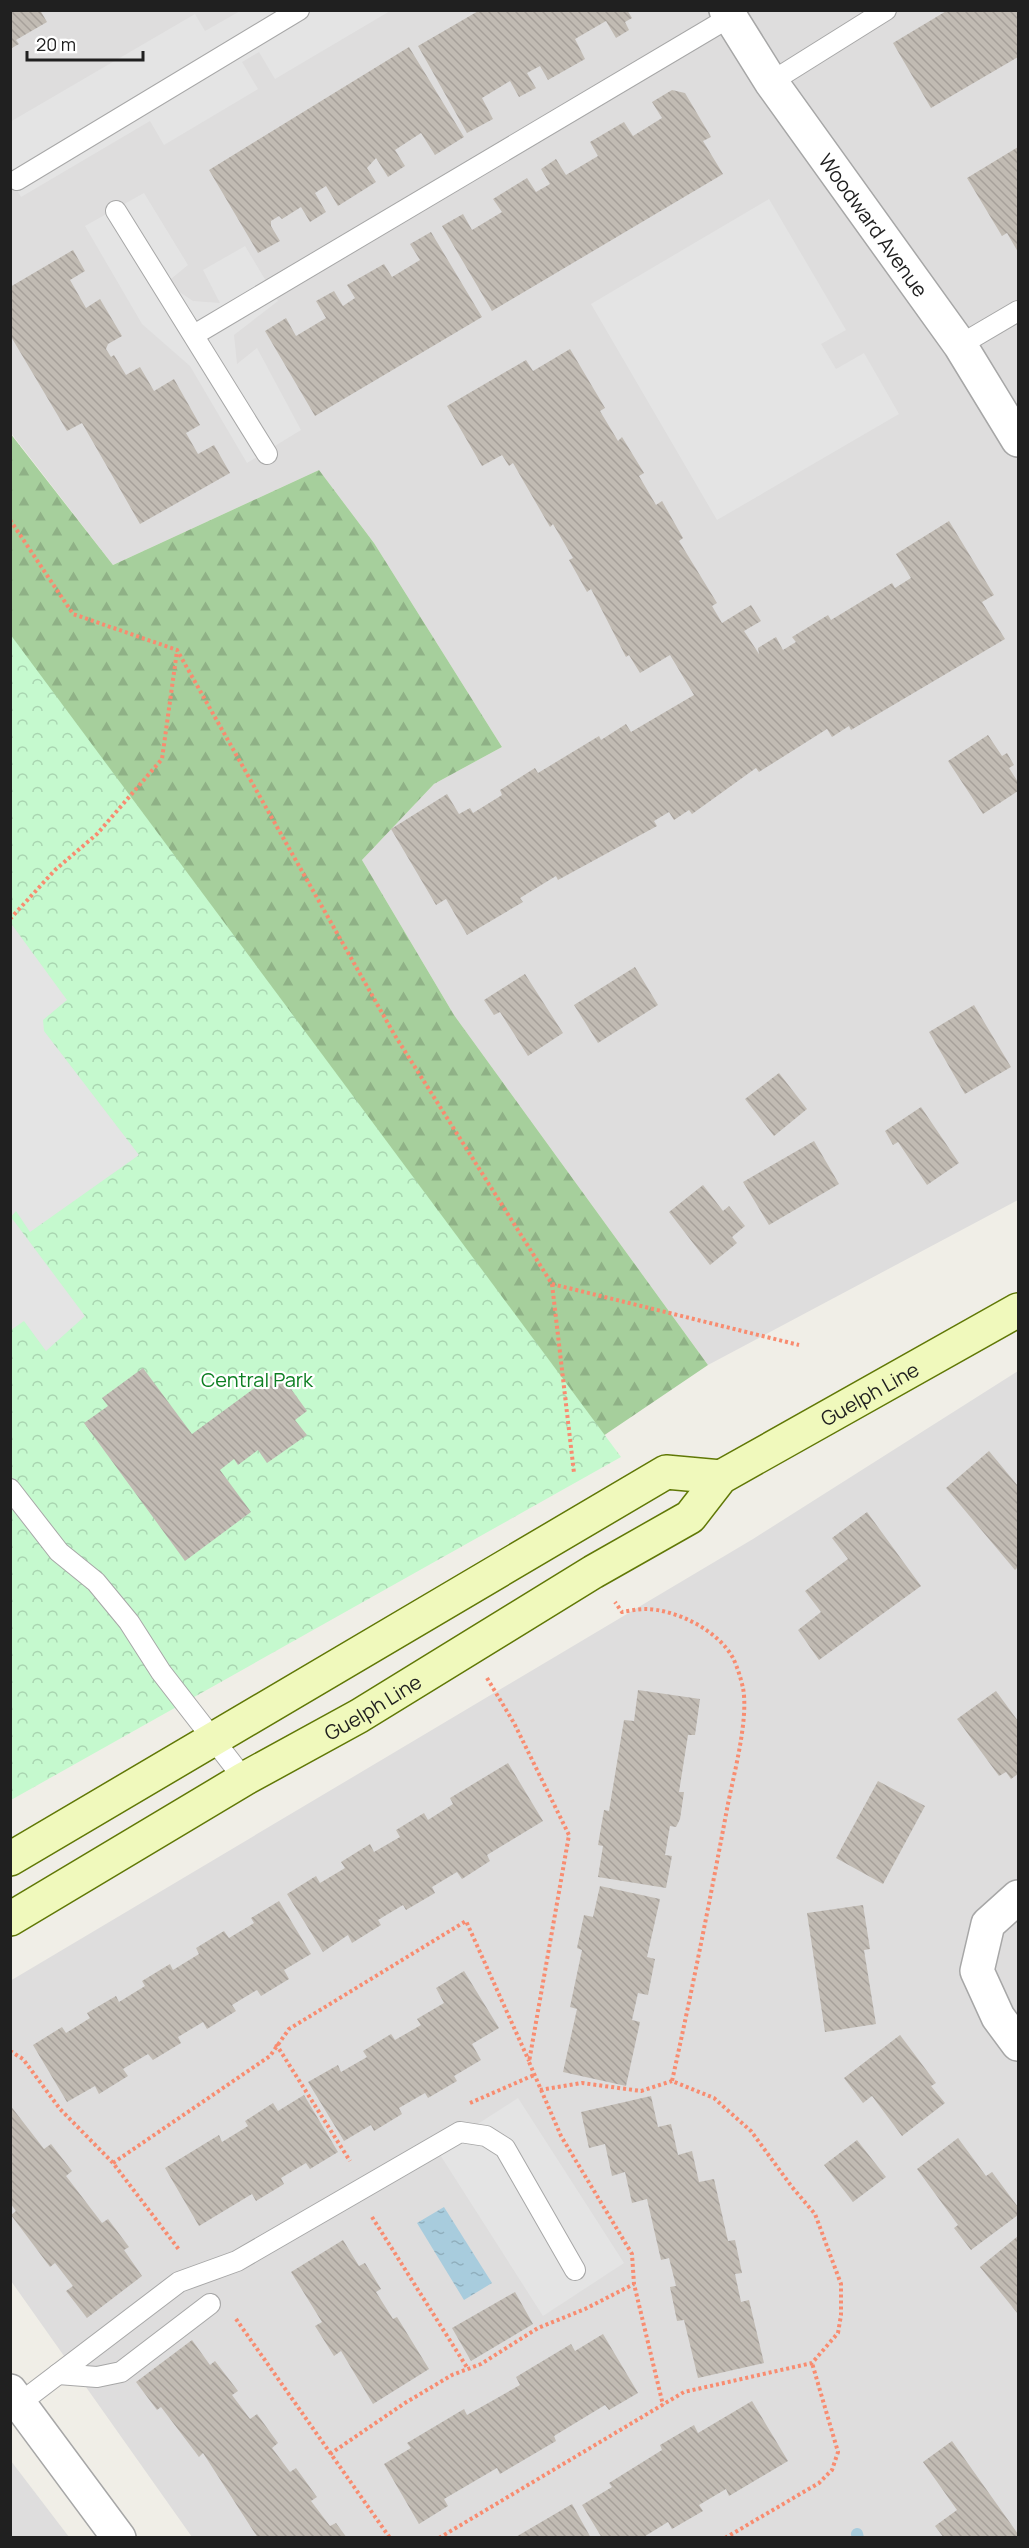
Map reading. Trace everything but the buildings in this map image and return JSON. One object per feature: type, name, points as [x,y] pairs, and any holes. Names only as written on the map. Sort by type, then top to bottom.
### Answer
[{"type":"main road","name":"Guelph Line","points":[[10,1919],[244,1779],[359,1716],[593,1572],[690,1517],[721,1477],[1017,1314]]},
{"type":"main road","points":[[10,1859],[666,1472],[721,1477]]},
{"type":"street","name":"Woodward Avenue","points":[[728,14],[771,82],[960,345],[1018,440]]},
{"type":"street","points":[[1018,1898],[988,1924],[976,1971],[998,2017],[1018,2044]]},
{"type":"street","points":[[15,2397],[119,2538]]},
{"type":"lane","points":[[17,180],[299,10]]},
{"type":"lane","points":[[771,82],[886,10]]},
{"type":"lane","points":[[194,335],[728,14]]},
{"type":"lane","points":[[116,211],[267,453]]},
{"type":"lane","points":[[960,345],[1018,311]]},
{"type":"lane","points":[[10,1488],[59,1552],[96,1582],[129,1622],[161,1672],[244,1779]]},
{"type":"lane","points":[[15,2397],[58,2374],[179,2282],[237,2261],[460,2132],[486,2136],[505,2148],[575,2270]]},
{"type":"lane","points":[[58,2374],[98,2377],[121,2372],[210,2304]]},
{"type":"path","points":[[10,520],[73,614],[177,650],[394,1034],[552,1284],[574,1473]]},
{"type":"path","points":[[10,919],[55,870],[97,834],[162,759],[177,650]]},
{"type":"path","points":[[552,1284],[798,1345]]},
{"type":"path","points":[[593,1572],[622,1612],[644,1608],[661,1611],[689,1620],[715,1636],[733,1657],[743,1689],[742,1720],[736,1761],[672,2082]]},
{"type":"path","points":[[470,1649],[514,1723],[569,1835],[529,2062]]},
{"type":"path","points":[[113,2163],[270,2056],[289,2029],[466,1921],[561,2136],[632,2254],[634,2284],[663,2405]]},
{"type":"path","points":[[10,2050],[23,2059],[60,2109],[113,2163],[177,2248],[210,2271],[240,2326],[390,2538]]},
{"type":"path","points":[[439,2538],[684,2392],[812,2363],[838,2333],[842,2315],[841,2284],[815,2214],[751,2131],[714,2098],[672,2082],[641,2091],[582,2083],[540,2090]]},
{"type":"path","points":[[330,2454],[405,2403],[452,2375],[482,2364],[538,2328],[585,2309],[634,2284]]},
{"type":"path","points":[[725,2538],[819,2483],[832,2470],[838,2452],[812,2363]]},
{"type":"shaded area","points":[[11,11],[1018,11],[1018,1200],[708,1365],[454,1015],[362,860],[434,784],[502,747],[374,543],[319,470],[113,565],[11,433]]},
{"type":"shaded area","points":[[240,11],[390,11],[275,79],[259,52],[242,62],[258,89],[164,145],[150,121],[21,197],[11,180],[10,122],[195,14],[205,31]]},
{"type":"shaded area","points":[[144,193],[188,265],[166,283],[193,301],[220,303],[203,270],[245,246],[278,301],[234,335],[237,364],[257,348],[301,430],[247,463],[190,366],[142,324],[85,226]]},
{"type":"shaded area","points":[[769,199],[846,330],[821,344],[836,369],[864,353],[899,414],[717,520],[591,304]]},
{"type":"shaded area","points":[[10,922],[67,1000],[43,1020],[44,1031],[139,1155],[30,1232],[16,1211],[11,1217],[85,1316],[46,1351],[24,1321],[11,1330]]},
{"type":"shaded area","points":[[1018,1371],[1018,2537],[192,2537],[11,2281],[10,1981],[753,1539]]},
{"type":"shaded area","points":[[518,2098],[624,2263],[543,2316],[437,2150]]},
{"type":"shaded area","points":[[11,2461],[69,2537],[11,2537]]},
{"type":"green space","points":[[10,433],[113,565],[319,470],[374,543],[502,747],[434,784],[362,860],[454,1015],[708,1365],[572,1457],[11,921]]},
{"type":"green space","name":"Central Park","points":[[10,634],[621,1457],[11,1800],[10,1800]]},
{"type":"water","points":[[444,2207],[492,2283],[464,2300],[417,2223]]},
{"type":"waterway","points":[[857,2534],[858,2538]]}]
